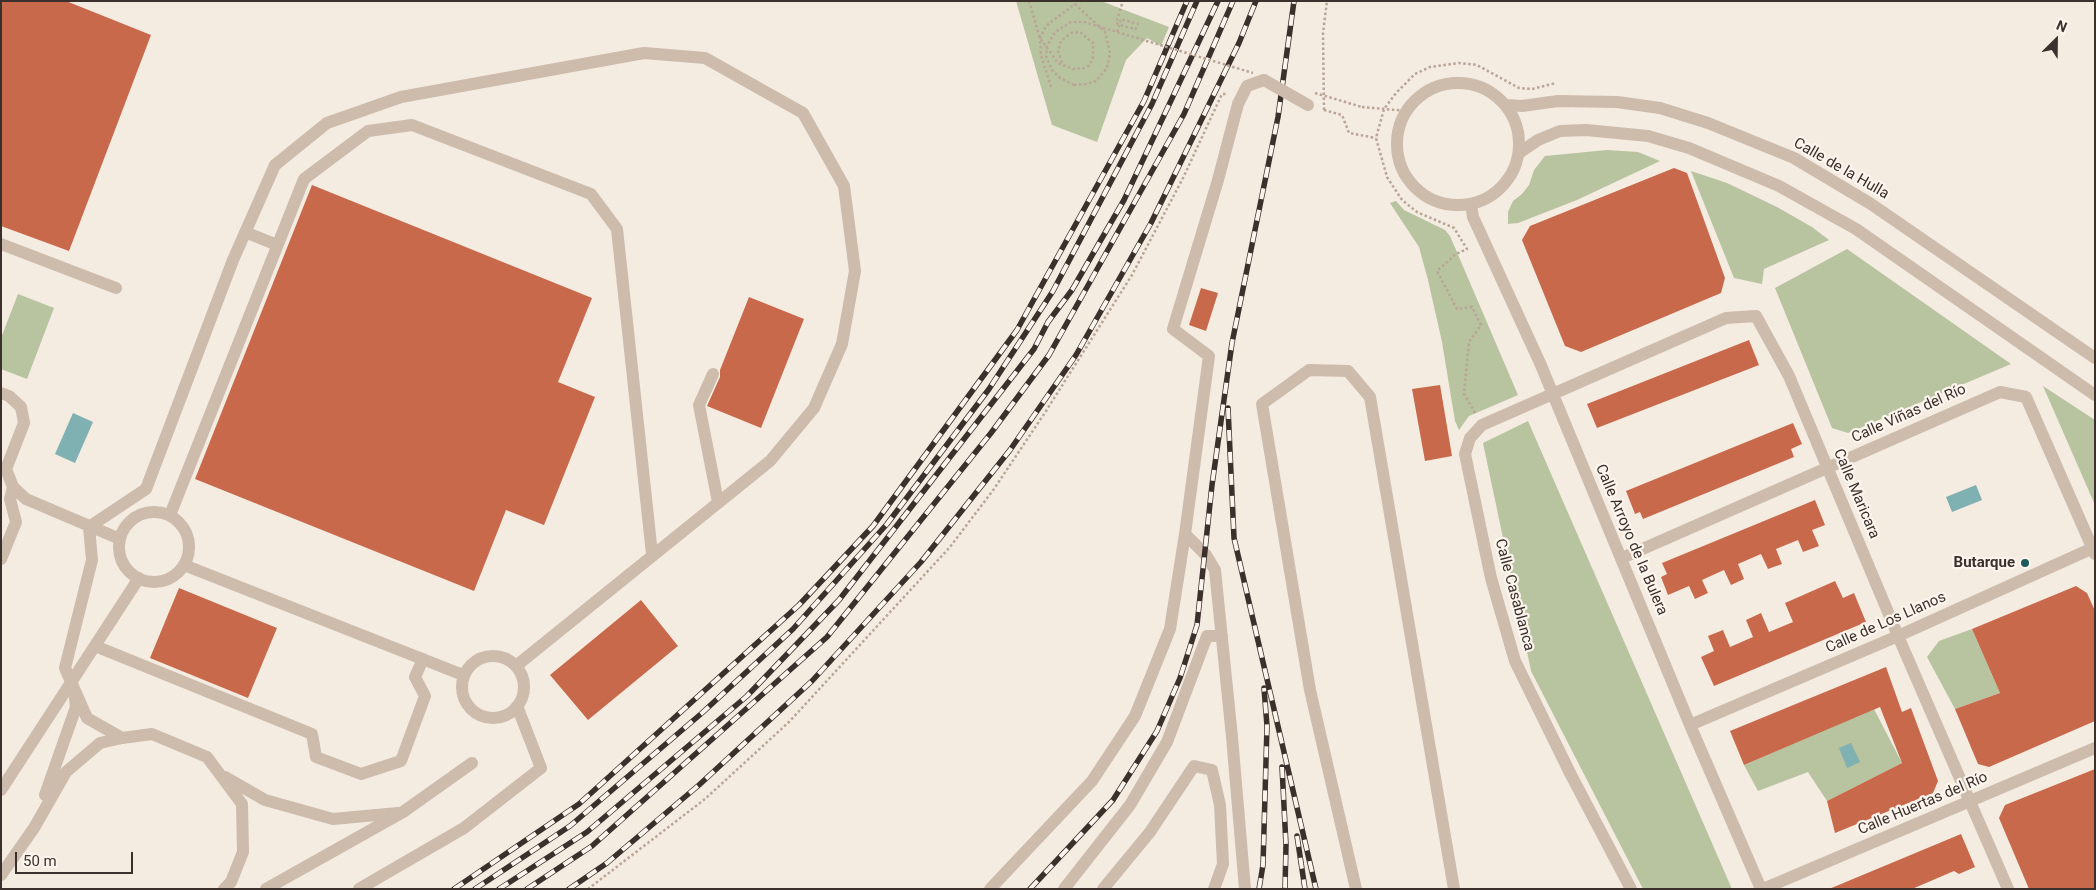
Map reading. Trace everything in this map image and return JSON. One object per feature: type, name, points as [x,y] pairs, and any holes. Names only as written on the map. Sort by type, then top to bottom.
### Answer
[{"type":"street","points":[[89,527],[146,489],[246,232],[275,165],[327,123],[401,97],[644,53],[706,58],[803,114],[844,186],[855,271],[842,344],[814,408],[770,461],[652,554],[516,666]]},
{"type":"street","points":[[990,889],[1092,781],[1135,716],[1170,629],[1209,356],[1173,329],[1218,180],[1238,104],[1247,86],[1261,78],[1308,106]]},
{"type":"street","points":[[1455,83],[1474,85],[1491,93],[1506,105],[1514,120],[1519,136],[1519,153],[1513,171],[1503,186],[1488,197],[1471,204],[1450,205],[1430,199],[1410,181],[1402,170],[1397,150],[1398,129],[1406,110],[1420,96],[1436,87],[1455,83]]},
{"type":"street","name":"Calle de la Hulla","points":[[1506,105],[1522,106],[1568,101],[1617,102],[1660,108],[1708,123],[1794,158],[1871,204],[2095,358]]},
{"type":"street","points":[[170,515],[304,179],[368,131],[412,125],[591,194],[617,229],[652,554]]},
{"type":"street","points":[[1519,153],[1538,140],[1560,132],[1586,130],[1648,136],[1689,148],[1716,159],[1779,186],[1856,229],[2095,395]]},
{"type":"street","name":"Calle Arroyo de la Bulera","points":[[1471,204],[1474,217],[1552,394],[1622,558],[1690,725],[1762,889]]},
{"type":"street","points":[[246,232],[277,245]]},
{"type":"street","points":[[1,244],[116,288]]},
{"type":"street","name":"Calle Maricara","points":[[1552,394],[1726,318],[1756,316],[1788,376],[2008,889]]},
{"type":"street","points":[[1356,889],[1310,690],[1262,404],[1309,370],[1348,371],[1370,397],[1454,889]]},
{"type":"street","points":[[713,374],[699,406],[718,502]]},
{"type":"street","name":"Calle Viñas del Río","points":[[1622,558],[2000,392],[2026,397],[2094,550]]},
{"type":"street","points":[[1,393],[9,396],[21,408],[24,423],[6,469],[13,487],[26,499],[120,539]]},
{"type":"street","points":[[1482,425],[1552,394]]},
{"type":"street","name":"Calle Casablanca","points":[[1482,425],[1470,438],[1465,454],[1491,578],[1515,661],[1571,775],[1631,889]]},
{"type":"street","points":[[1,559],[16,522],[10,499],[13,487]]},
{"type":"street","points":[[158,512],[170,515],[180,523],[187,533],[189,545],[184,565],[174,576],[163,581],[150,581],[139,578],[123,563],[120,551],[120,539],[126,526],[135,518],[146,513],[158,512]]},
{"type":"street","points":[[89,527],[92,560],[65,668],[86,718],[122,738]]},
{"type":"street","points":[[1185,534],[1206,555],[1215,570],[1245,889]]},
{"type":"street","name":"Calle de Los Llanos","points":[[1690,725],[2094,550]]},
{"type":"street","points":[[184,565],[463,675]]},
{"type":"street","points":[[1,790],[72,687],[95,646],[139,578]]},
{"type":"street","points":[[1064,889],[1130,805],[1168,742],[1207,636],[1222,636]]},
{"type":"street","points":[[95,646],[312,734],[316,757],[361,774],[401,760],[425,696],[416,677],[423,659]]},
{"type":"street","points":[[488,655],[504,657],[516,666],[522,675],[523,697],[509,714],[497,718],[486,717],[476,713],[468,706],[463,696],[461,685],[463,675],[477,659],[488,655]]},
{"type":"street","points":[[34,828],[76,707],[72,687]]},
{"type":"street","points":[[359,889],[464,828],[541,768],[517,706]]},
{"type":"street","points":[[1,875],[34,828],[66,772],[100,743],[152,734],[207,757],[242,804],[243,852],[230,882],[224,889]]},
{"type":"street","name":"Calle Huertas del Río","points":[[1762,889],[2095,748]]},
{"type":"street","points":[[266,889],[403,812],[472,763]]},
{"type":"street","points":[[1103,888],[1150,832],[1194,766],[1212,770],[1220,805],[1223,864],[1214,889]]},
{"type":"street","points":[[219,773],[265,800],[333,820],[403,812]]},
{"type":"path","points":[[1029,1],[1040,38],[1041,55],[1051,86]]},
{"type":"path","points":[[1328,1],[1323,33],[1324,110],[1342,115],[1349,132],[1376,138]]},
{"type":"path","points":[[1040,38],[1046,26],[1076,3],[1105,32],[1110,53],[1106,68],[1096,81],[1086,84],[1074,84],[1060,78],[1052,70],[1046,56],[1047,46],[1055,32],[1071,22],[1084,22],[1117,32],[1261,78]]},
{"type":"path","points":[[1117,32],[1121,19],[1138,24],[1136,29],[1123,26],[1116,23],[1122,4]]},
{"type":"path","points":[[1040,38],[1058,63],[1063,65],[1073,69],[1084,68],[1090,65],[1094,50],[1090,39],[1080,32],[1071,33],[1062,41],[1058,51],[1063,65]]},
{"type":"path","points":[[1482,425],[1464,394],[1469,342],[1481,325],[1472,307],[1457,309],[1437,271],[1456,254],[1467,249],[1454,228],[1417,212],[1402,200],[1387,177],[1376,138],[1384,109],[1404,83],[1415,74],[1430,67],[1459,63],[1477,65],[1520,88],[1556,84]]},
{"type":"path","points":[[1315,92],[1362,107],[1406,110]]},
{"type":"path","points":[[588,889],[705,799],[782,728],[950,547],[994,489],[1132,275],[1183,178],[1222,94],[1243,94]]},
{"type":"green space","points":[[1016,1],[1101,1],[1169,27],[1161,46],[1147,38],[1126,60],[1097,142],[1052,125]]},
{"type":"green space","points":[[1607,150],[1638,152],[1660,161],[1577,200],[1518,223],[1508,224],[1508,212],[1513,201],[1529,185],[1534,170],[1545,156]]},
{"type":"green space","points":[[1691,171],[1727,183],[1777,207],[1812,227],[1829,240],[1764,269],[1762,284],[1734,278]]},
{"type":"green space","points":[[1396,201],[1404,210],[1445,230],[1450,236],[1518,395],[1469,416],[1459,430],[1455,421],[1442,342],[1419,247],[1390,203]]},
{"type":"green space","points":[[1847,249],[2011,364],[1848,433],[1832,428],[1775,288]]},
{"type":"green space","points":[[18,294],[54,308],[27,379],[1,369],[1,338]]},
{"type":"green space","points":[[2043,386],[2095,420],[2095,505]]},
{"type":"green space","points":[[1528,421],[1732,889],[1643,889],[1531,671],[1483,443]]},
{"type":"green space","points":[[1972,629],[2000,693],[1955,709],[1927,657],[1939,641]]},
{"type":"green space","points":[[1874,709],[1902,763],[1827,801],[1808,772],[1758,791],[1744,765]]},
{"type":"water","points":[[73,413],[93,422],[75,463],[55,454]]},
{"type":"water","points":[[1976,485],[1982,500],[1952,512],[1946,497]]},
{"type":"water","points":[[1851,743],[1860,762],[1847,768],[1839,748]]},
{"type":"building","points":[[1,1],[66,1],[151,35],[69,251],[1,226]]},
{"type":"building","points":[[1674,168],[1687,173],[1725,278],[1721,293],[1581,352],[1565,346],[1522,240],[1530,226]]},
{"type":"building","points":[[312,185],[592,298],[558,382],[595,397],[544,525],[506,510],[474,591],[195,479]]},
{"type":"building","points":[[1201,288],[1218,293],[1206,331],[1189,325]]},
{"type":"building","points":[[749,297],[804,319],[761,428],[707,406],[720,377],[720,370]]},
{"type":"building","points":[[1749,340],[1759,365],[1597,428],[1587,404]]},
{"type":"building","points":[[1440,385],[1452,456],[1425,461],[1412,389]]},
{"type":"building","points":[[1793,423],[1802,444],[1791,449],[1794,457],[1643,519],[1640,512],[1635,514],[1626,491]]},
{"type":"building","points":[[1815,500],[1825,525],[1812,530],[1819,546],[1803,552],[1798,540],[1776,549],[1782,564],[1768,569],[1761,554],[1738,564],[1744,579],[1731,585],[1724,570],[1702,580],[1708,593],[1695,599],[1689,586],[1668,595],[1661,577],[1667,574],[1662,563]]},
{"type":"building","points":[[1835,581],[1843,598],[1854,593],[1866,622],[1714,686],[1701,657],[1714,651],[1708,636],[1723,630],[1730,647],[1753,637],[1746,620],[1761,613],[1769,632],[1793,622],[1785,603]]},
{"type":"building","points":[[2076,586],[2087,593],[2095,611],[2095,721],[1989,767],[1978,764],[1955,709],[2000,693],[1972,629]]},
{"type":"building","points":[[179,588],[277,628],[248,698],[150,658]]},
{"type":"building","points":[[641,600],[678,646],[588,720],[550,675]]},
{"type":"building","points":[[1886,667],[1902,712],[1911,708],[1938,781],[1933,793],[1835,833],[1827,801],[1902,763],[1880,707],[1744,765],[1730,731]]},
{"type":"building","points":[[2095,769],[2095,889],[2029,889],[1999,818],[2005,805]]},
{"type":"building","points":[[1961,834],[1975,867],[1959,874],[1954,871],[1912,889],[1829,889]]},
{"type":"railway","points":[[454,889],[579,804],[799,605],[873,526],[1017,330],[1144,101],[1187,1]]},
{"type":"railway","points":[[475,889],[570,826],[702,713],[793,629],[887,524],[989,389],[1053,291],[1152,104],[1197,1]]},
{"type":"railway","points":[[499,889],[587,832],[747,696],[839,600],[1034,349],[1048,322],[1072,290],[1124,200],[1218,1]]},
{"type":"railway","points":[[527,889],[592,846],[827,637],[991,433],[1049,355],[1184,114],[1233,1]]},
{"type":"railway","points":[[569,889],[607,863],[699,785],[812,681],[921,562],[1010,450],[1076,355],[1151,223],[1239,43],[1256,1]]},
{"type":"railway","points":[[1030,889],[1113,800],[1157,731],[1180,678],[1197,625],[1212,485],[1232,343],[1278,117],[1294,1]]},
{"type":"railway","points":[[1228,408],[1234,538],[1316,889]]},
{"type":"railway","points":[[1259,889],[1263,865],[1267,726],[1264,688]]},
{"type":"railway","points":[[1282,767],[1286,845],[1285,889]]},
{"type":"railway","points":[[1297,836],[1305,889]]},
{"type":"place","name":"Butarque","points":[[2025,563]]}]
